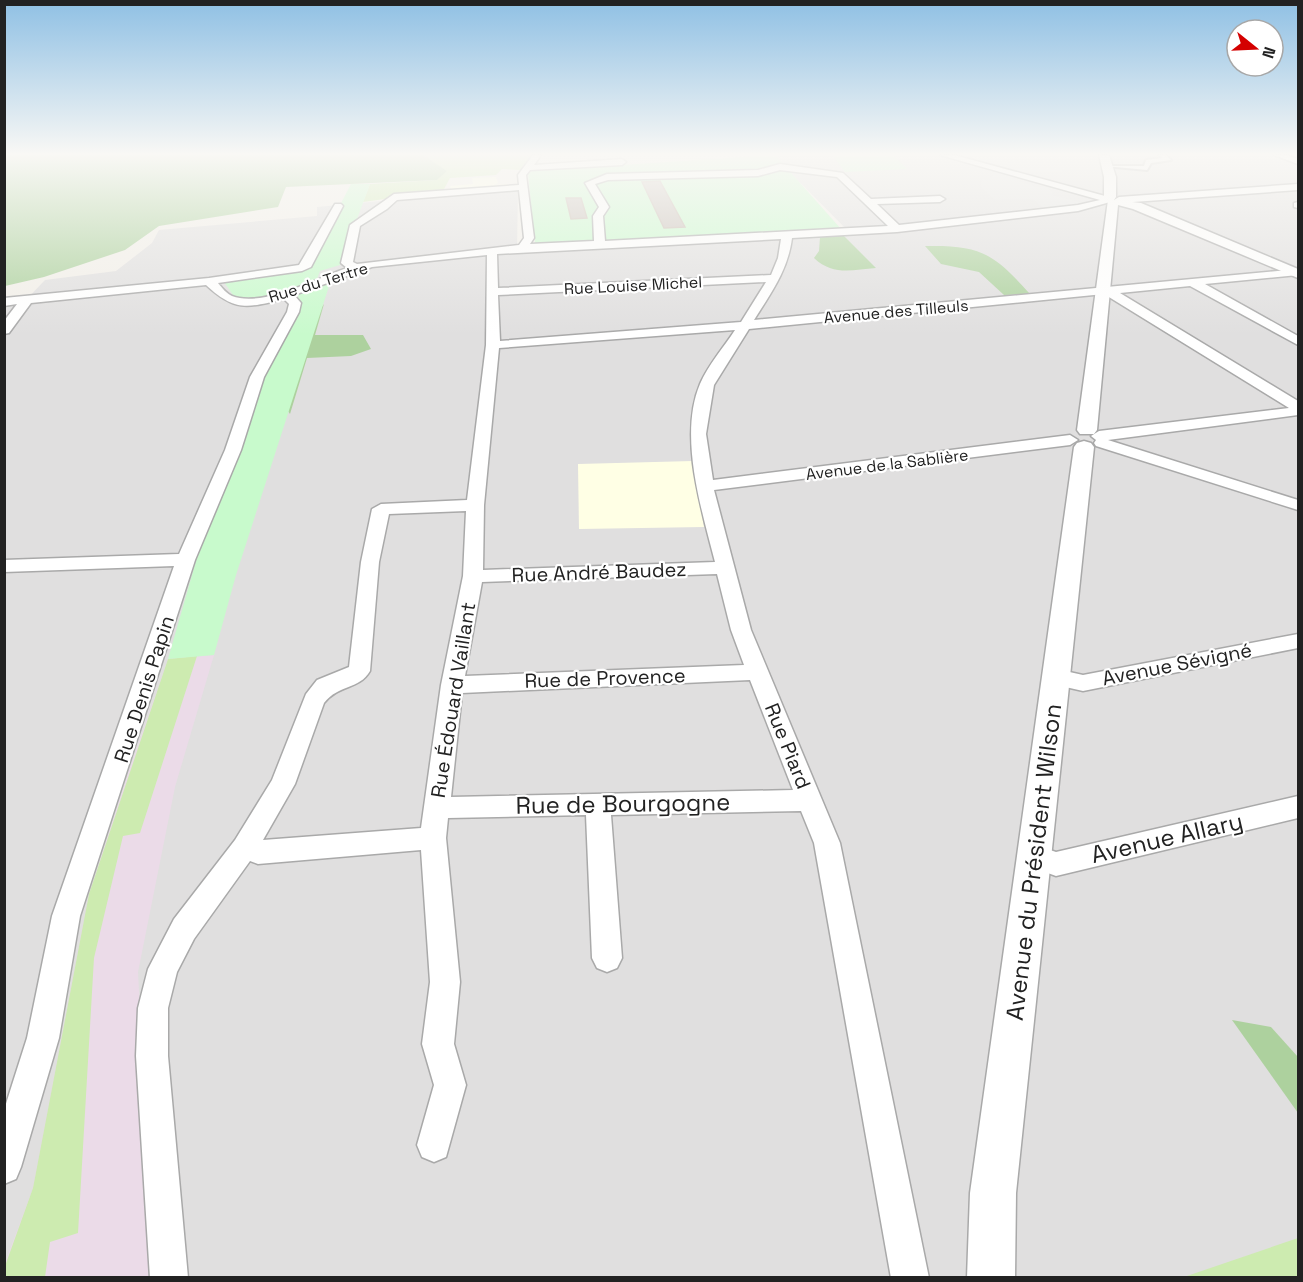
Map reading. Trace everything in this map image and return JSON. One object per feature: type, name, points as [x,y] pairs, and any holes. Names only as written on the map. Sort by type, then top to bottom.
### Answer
[{"type":"street","points":[[4,302],[209,281],[302,268],[307,265],[333,215]]},
{"type":"street","points":[[354,267],[347,263],[355,225],[371,215]]},
{"type":"street","points":[[523,248],[529,238],[527,215]]},
{"type":"street","points":[[599,215],[600,245]]},
{"type":"street","points":[[882,215],[897,229]]},
{"type":"street","name":"Rue du Tertre","points":[[209,281],[230,300],[252,301],[286,294],[354,267],[523,248],[897,229],[1019,215]]},
{"type":"street","name":"Avenue du Président Wilson","points":[[991,1278],[993,1193],[1056,677],[1089,439],[1110,215]]},
{"type":"street","points":[[1156,215],[1297,273]]},
{"type":"street","name":"Rue Piard","points":[[787,236],[784,258],[774,278],[707,385],[698,434],[705,486],[741,630],[827,843],[910,1278]]},
{"type":"street","name":"Rue Édouard Vaillant","points":[[434,1145],[450,1085],[438,1044],[445,982],[433,838],[452,685],[473,576],[475,505],[493,345],[492,252]]},
{"type":"street","name":"Avenue des Tilleuls","points":[[493,345],[746,325],[1297,273]]},
{"type":"street","name":"Rue Louise Michel","points":[[492,292],[774,278]]},
{"type":"street","points":[[1192,282],[1299,341]]},
{"type":"street","points":[[1103,290],[1120,297],[1299,409]]},
{"type":"street","name":"Rue Denis Papin","points":[[4,1167],[14,1102],[43,1038],[66,916],[186,560],[233,450],[258,377],[293,312],[295,303],[286,294]]},
{"type":"street","points":[[4,330],[27,300]]},
{"type":"street","name":"Avenue de la Sablière","points":[[705,486],[1089,439],[1299,409]]},
{"type":"street","points":[[1089,439],[1299,505]]},
{"type":"street","points":[[169,1278],[152,1056],[153,1008],[163,969],[184,929],[244,848],[283,784],[314,700],[325,686],[349,678],[359,671],[370,562],[381,509],[475,505]]},
{"type":"street","points":[[4,566],[186,560]]},
{"type":"street","name":"Rue André Baudez","points":[[473,576],[726,568]]},
{"type":"street","name":"Avenue Sévigné","points":[[1056,677],[1083,682],[1299,642]]},
{"type":"street","name":"Rue de Provence","points":[[452,685],[758,672]]},
{"type":"street","name":"Rue de Bourgogne","points":[[436,808],[811,800]]},
{"type":"street","points":[[598,804],[607,958]]},
{"type":"street","name":"Avenue Allary","points":[[1035,857],[1056,864],[1299,807]]},
{"type":"street","points":[[244,848],[258,852],[433,838]]},
{"type":"shaded area","points":[[317,215],[518,215],[517,251],[850,233],[832,215],[1298,215],[1298,1277],[5,1277],[4,305],[23,303],[45,280],[116,271],[152,243],[159,230]]},
{"type":"shaded area","points":[[693,461],[704,527],[579,529],[578,464]]},
{"type":"shaded area","points":[[214,655],[175,787],[138,972],[154,1277],[5,1277],[4,1266],[33,1188],[89,894],[129,771],[168,659]]},
{"type":"green space","points":[[4,215],[229,215],[159,226],[125,250],[44,277],[5,286]]},
{"type":"green space","points":[[335,215],[359,215],[340,265],[320,271],[317,279],[272,297],[235,298],[224,282],[229,280],[306,270]]},
{"type":"green space","points":[[532,215],[828,215],[842,230],[546,246],[535,243]]},
{"type":"green space","points":[[843,235],[876,268],[836,270],[821,264],[814,258],[819,251],[820,237]]},
{"type":"green space","points":[[925,246],[960,247],[985,254],[1006,269],[1030,294],[1004,295],[979,272],[941,264]]},
{"type":"green space","points":[[331,280],[236,575],[214,655],[168,659],[196,561],[265,377],[299,308],[298,294]]},
{"type":"green space","points":[[324,304],[315,335],[363,335],[371,349],[351,356],[307,358],[290,414],[265,377]]},
{"type":"green space","points":[[197,656],[140,833],[123,836],[94,958],[78,1233],[50,1242],[45,1277],[5,1277],[5,1266],[33,1188],[89,894],[168,659]]},
{"type":"green space","points":[[1232,1020],[1271,1027],[1298,1057],[1298,1113]]},
{"type":"green space","points":[[1298,1238],[1297,1277],[1184,1277]]},
{"type":"building","points":[[570,215],[586,215],[587,218],[571,219]]},
{"type":"building","points":[[658,215],[678,215],[685,227],[664,228]]}]
